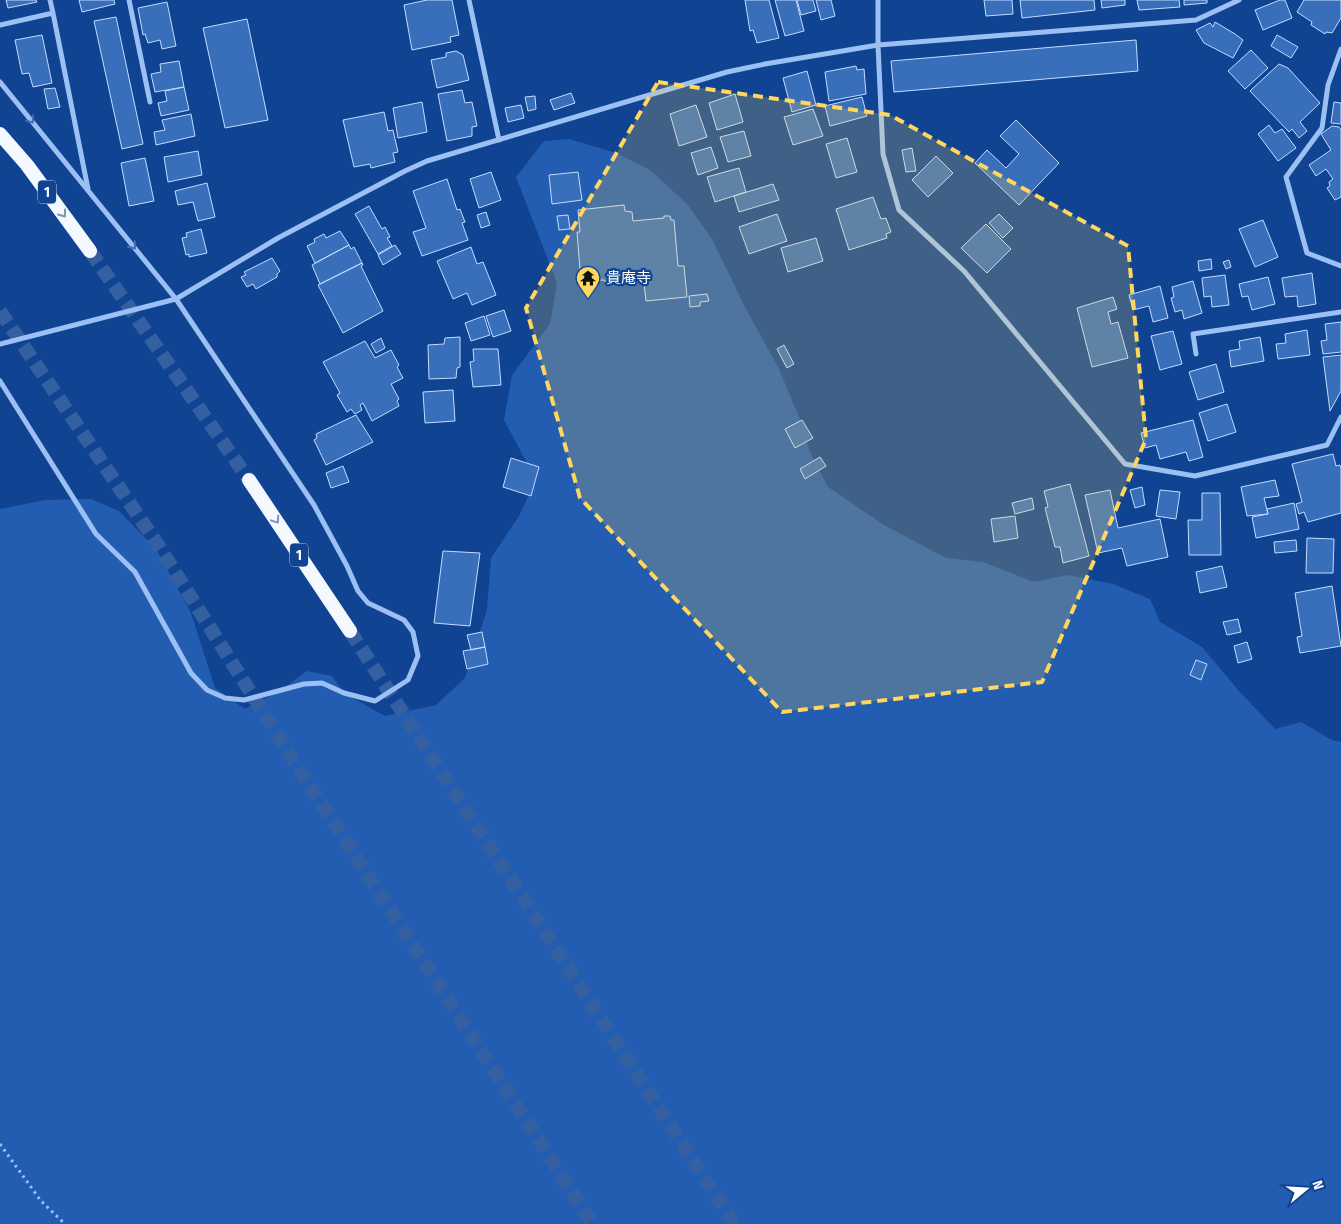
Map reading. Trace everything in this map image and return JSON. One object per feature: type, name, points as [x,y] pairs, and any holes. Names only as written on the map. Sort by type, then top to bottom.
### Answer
[{"type":"highway","name":"1","points":[[0,134],[27,165],[90,251]]},
{"type":"highway","name":"1","points":[[249,480],[350,631]]},
{"type":"street","points":[[50,0],[88,192]]},
{"type":"street","points":[[129,0],[150,102]]},
{"type":"street","points":[[469,0],[498,140]]},
{"type":"street","points":[[878,0],[883,154],[899,210],[964,271],[1125,464],[1195,476],[1327,446],[1341,417]]},
{"type":"street","points":[[0,344],[176,300],[278,238],[427,161],[727,72],[878,45],[1196,20],[1239,0]]},
{"type":"street","points":[[0,25],[53,13]]},
{"type":"street","points":[[1341,48],[1328,84],[1322,128],[1286,177],[1307,253],[1341,266]]},
{"type":"street","points":[[0,82],[176,300],[314,505],[347,566],[358,591],[368,603],[404,620],[413,632],[418,656],[408,680],[375,701],[344,693],[322,683],[304,684],[244,700],[225,698],[207,690],[191,673],[135,572],[96,534],[0,381]]},
{"type":"street","points":[[1196,354],[1193,334],[1341,312]]},
{"type":"path","points":[[0,1144],[41,1201],[65,1224]]},
{"type":"highlighted area","points":[[658,82],[890,115],[1128,246],[1146,439],[1042,682],[782,712],[580,498],[526,308]]},
{"type":"shaded area","points":[[569,139],[616,153],[650,170],[687,204],[712,239],[745,307],[779,369],[799,417],[810,452],[828,487],[884,525],[946,558],[983,562],[1034,582],[1068,575],[1113,584],[1150,599],[1160,622],[1202,647],[1238,690],[1275,729],[1301,722],[1332,740],[1341,742],[1341,1224],[0,1224],[0,509],[45,500],[91,499],[119,511],[156,549],[191,613],[215,688],[245,709],[278,692],[307,671],[332,676],[344,693],[385,716],[436,705],[465,678],[487,610],[491,558],[519,516],[536,480],[504,420],[512,375],[550,324],[557,283],[516,177],[544,141]]},
{"type":"building","points":[[6,0],[36,0],[37,2],[8,8]]},
{"type":"building","points":[[79,0],[114,0],[115,4],[82,12]]},
{"type":"building","points":[[427,0],[452,0],[459,35],[450,37],[451,42],[412,50],[404,5]]},
{"type":"building","points":[[745,0],[769,0],[779,38],[757,43],[753,30],[750,31]]},
{"type":"building","points":[[775,0],[796,0],[804,31],[785,36]]},
{"type":"building","points":[[797,0],[813,0],[816,11],[801,15]]},
{"type":"building","points":[[816,0],[831,0],[835,16],[821,20]]},
{"type":"building","points":[[984,0],[1012,0],[1013,14],[986,16]]},
{"type":"building","points":[[1020,0],[1094,0],[1095,10],[1022,18]]},
{"type":"building","points":[[1101,0],[1125,0],[1125,5],[1102,8]]},
{"type":"building","points":[[1137,0],[1179,0],[1180,7],[1139,10]]},
{"type":"building","points":[[1184,0],[1207,0],[1207,3],[1184,5]]},
{"type":"building","points":[[1280,0],[1285,0],[1292,18],[1263,30],[1255,10]]},
{"type":"building","points":[[1304,0],[1341,0],[1341,18],[1332,33],[1326,32],[1325,34],[1311,25],[1312,22],[1297,12]]},
{"type":"building","points":[[167,2],[176,46],[162,49],[160,40],[148,43],[145,34],[143,35],[138,8]]},
{"type":"building","points":[[116,17],[143,144],[122,149],[94,21]]},
{"type":"building","points":[[247,19],[268,120],[225,128],[203,28]]},
{"type":"building","points":[[1215,22],[1243,40],[1233,58],[1204,43],[1196,30],[1210,23],[1213,27]]},
{"type":"building","points":[[42,35],[52,83],[33,87],[29,73],[22,74],[15,40]]},
{"type":"building","points":[[1277,35],[1298,47],[1291,58],[1271,46]]},
{"type":"building","points":[[1136,40],[1138,71],[894,92],[891,61]]},
{"type":"building","points":[[1251,50],[1268,68],[1245,89],[1228,71]]},
{"type":"building","points":[[456,51],[463,55],[469,80],[437,88],[431,60],[446,57],[446,53]]},
{"type":"building","points":[[179,61],[184,87],[155,92],[151,74],[161,72],[160,64]]},
{"type":"building","points":[[1279,64],[1288,68],[1320,103],[1300,122],[1307,131],[1299,138],[1292,129],[1289,132],[1250,91]]},
{"type":"building","points":[[856,66],[857,70],[864,69],[866,94],[829,101],[825,72]]},
{"type":"building","points":[[807,71],[816,105],[792,112],[783,78]]},
{"type":"building","points":[[184,87],[189,110],[161,116],[158,103],[167,101],[165,91]]},
{"type":"building","points":[[55,88],[60,107],[48,109],[44,89]]},
{"type":"building","points":[[462,90],[465,103],[472,102],[477,126],[472,127],[472,136],[447,141],[438,94]]},
{"type":"building","points":[[571,93],[575,103],[554,110],[550,100]]},
{"type":"building","points":[[735,94],[743,122],[717,130],[709,103]]},
{"type":"building","points":[[535,96],[536,109],[528,111],[525,97]]},
{"type":"building","points":[[862,97],[867,116],[830,126],[825,106]]},
{"type":"building","points":[[422,102],[427,132],[398,138],[393,108]]},
{"type":"building","points":[[1334,102],[1341,103],[1341,124],[1331,123]]},
{"type":"building","points":[[521,105],[524,118],[508,122],[505,108]]},
{"type":"building","points":[[696,105],[707,137],[679,146],[670,114]]},
{"type":"building","points":[[813,109],[823,136],[793,145],[784,117]]},
{"type":"building","points":[[384,112],[388,131],[393,130],[398,152],[393,153],[395,162],[371,168],[370,164],[354,167],[343,120]]},
{"type":"building","points":[[191,114],[195,136],[156,145],[154,132],[165,130],[162,120]]},
{"type":"building","points":[[1016,120],[1059,163],[1019,205],[975,163],[987,150],[1006,168],[1019,154],[1000,136]]},
{"type":"building","points":[[1269,125],[1275,133],[1282,129],[1296,148],[1278,161],[1258,134]]},
{"type":"building","points":[[1332,126],[1339,127],[1341,130],[1341,197],[1335,200],[1327,188],[1330,186],[1329,182],[1333,179],[1326,169],[1316,176],[1309,165],[1331,150],[1321,134]]},
{"type":"building","points":[[744,131],[751,156],[728,162],[720,137]]},
{"type":"building","points":[[847,138],[857,172],[836,178],[826,144]]},
{"type":"building","points":[[711,147],[718,168],[698,175],[691,153]]},
{"type":"building","points":[[912,148],[916,171],[906,172],[902,150]]},
{"type":"building","points":[[198,151],[202,175],[168,182],[164,157]]},
{"type":"building","points":[[936,156],[953,173],[928,197],[912,180]]},
{"type":"building","points":[[145,158],[154,201],[129,206],[121,163]]},
{"type":"building","points":[[739,168],[746,192],[715,202],[707,177]]},
{"type":"building","points":[[491,172],[501,200],[479,208],[470,179]]},
{"type":"building","points":[[578,172],[582,200],[552,204],[549,175]]},
{"type":"building","points":[[447,179],[457,210],[460,209],[465,222],[462,223],[468,240],[422,256],[413,232],[426,228],[413,191]]},
{"type":"building","points":[[207,183],[215,217],[198,221],[193,202],[178,205],[175,191]]},
{"type":"building","points":[[773,184],[779,200],[739,212],[734,196]]},
{"type":"building","points":[[873,197],[881,219],[886,218],[891,232],[886,234],[887,238],[849,250],[836,209]]},
{"type":"building","points":[[624,205],[625,211],[632,212],[633,221],[664,218],[664,216],[670,216],[671,220],[674,220],[678,266],[684,266],[687,297],[646,301],[644,283],[649,283],[648,277],[637,278],[637,282],[632,282],[631,278],[621,279],[622,283],[606,283],[604,280],[581,281],[577,232],[580,232],[578,210]]},
{"type":"building","points":[[369,206],[382,229],[385,227],[390,237],[387,238],[392,246],[378,254],[355,214]]},
{"type":"building","points":[[486,212],[490,225],[481,228],[477,215]]},
{"type":"building","points":[[777,214],[787,241],[749,254],[739,227]]},
{"type":"building","points":[[999,214],[1013,228],[1003,238],[989,223]]},
{"type":"building","points":[[568,215],[570,229],[559,230],[557,216]]},
{"type":"building","points":[[1263,220],[1278,257],[1255,267],[1239,229]]},
{"type":"building","points":[[986,224],[1011,249],[987,273],[961,248]]},
{"type":"building","points":[[201,229],[207,253],[189,257],[189,254],[186,255],[182,238],[187,237],[186,233]]},
{"type":"building","points":[[340,231],[349,245],[315,263],[307,246],[315,242],[314,239],[324,234],[326,238]]},
{"type":"building","points":[[816,238],[823,261],[788,272],[781,248]]},
{"type":"building","points":[[349,245],[351,249],[354,247],[362,263],[320,284],[312,265]]},
{"type":"building","points":[[395,245],[401,254],[383,265],[378,255]]},
{"type":"building","points":[[471,247],[477,264],[483,262],[496,295],[472,305],[467,293],[453,299],[437,261]]},
{"type":"building","points":[[272,258],[280,271],[277,277],[256,289],[253,284],[247,287],[241,277],[246,275],[244,272]]},
{"type":"building","points":[[1211,259],[1212,269],[1199,271],[1198,261]]},
{"type":"building","points":[[1229,260],[1231,267],[1226,269],[1223,262]]},
{"type":"building","points":[[362,263],[363,265],[361,266],[383,311],[343,333],[318,285]]},
{"type":"building","points":[[1312,273],[1316,304],[1298,307],[1297,296],[1285,297],[1282,278]]},
{"type":"building","points":[[1225,275],[1229,305],[1212,307],[1211,296],[1204,297],[1202,278]]},
{"type":"building","points":[[1268,277],[1275,304],[1252,310],[1248,296],[1242,297],[1239,284]]},
{"type":"building","points":[[1193,281],[1202,313],[1184,319],[1182,310],[1175,312],[1171,298],[1174,297],[1172,287]]},
{"type":"building","points":[[1160,286],[1168,318],[1153,322],[1149,306],[1133,310],[1129,295]]},
{"type":"building","points":[[707,294],[709,301],[700,302],[700,306],[690,307],[689,296]]},
{"type":"building","points":[[1113,297],[1117,309],[1108,312],[1111,324],[1118,322],[1128,358],[1092,367],[1077,308]]},
{"type":"building","points":[[504,310],[511,331],[493,337],[486,316]]},
{"type":"building","points":[[484,316],[490,335],[471,341],[465,323]]},
{"type":"building","points":[[1341,322],[1341,352],[1323,354],[1321,341],[1327,340],[1325,324]]},
{"type":"building","points":[[1307,330],[1310,355],[1278,359],[1276,344],[1286,343],[1285,334]]},
{"type":"building","points":[[1173,331],[1182,364],[1160,370],[1151,336]]},
{"type":"building","points":[[460,337],[460,367],[457,368],[456,378],[429,379],[428,345],[444,344],[445,338]]},
{"type":"building","points":[[1260,337],[1264,361],[1231,367],[1229,351],[1240,349],[1239,341]]},
{"type":"building","points":[[381,338],[385,348],[376,353],[371,344]]},
{"type":"building","points":[[365,341],[375,358],[391,350],[403,378],[391,384],[399,399],[397,401],[399,406],[372,421],[363,403],[360,405],[362,410],[355,414],[351,409],[347,412],[337,395],[340,393],[323,362]]},
{"type":"building","points":[[784,345],[794,364],[787,368],[777,349]]},
{"type":"building","points":[[473,349],[498,349],[501,385],[473,387],[470,362],[474,361]]},
{"type":"building","points":[[1341,355],[1341,391],[1330,411],[1323,357]]},
{"type":"building","points":[[1216,364],[1224,392],[1198,400],[1189,372]]},
{"type":"building","points":[[453,390],[455,421],[425,423],[423,392]]},
{"type":"building","points":[[1227,404],[1236,432],[1208,441],[1199,413]]},
{"type":"building","points":[[356,415],[373,442],[326,465],[314,440],[317,438],[316,434]]},
{"type":"building","points":[[802,420],[813,438],[795,448],[785,429]]},
{"type":"building","points":[[1193,420],[1203,457],[1189,461],[1186,452],[1160,459],[1156,445],[1145,448],[1141,433]]},
{"type":"building","points":[[1333,454],[1336,466],[1340,465],[1341,469],[1341,513],[1308,522],[1304,512],[1299,514],[1296,504],[1302,502],[1292,464]]},
{"type":"building","points":[[820,457],[826,466],[805,479],[800,469]]},
{"type":"building","points":[[511,458],[539,467],[531,496],[503,487]]},
{"type":"building","points":[[343,466],[349,482],[331,488],[326,473]]},
{"type":"building","points":[[1275,480],[1279,496],[1264,498],[1268,514],[1247,516],[1241,487]]},
{"type":"building","points":[[1070,484],[1089,556],[1063,563],[1060,547],[1055,547],[1045,508],[1048,507],[1044,491]]},
{"type":"building","points":[[1142,487],[1145,505],[1135,508],[1130,490]]},
{"type":"building","points":[[1110,490],[1118,528],[1160,519],[1168,557],[1127,566],[1122,548],[1098,553],[1085,495]]},
{"type":"building","points":[[1160,490],[1180,492],[1176,519],[1156,516]]},
{"type":"building","points":[[1202,493],[1220,493],[1221,555],[1189,555],[1188,520],[1202,520]]},
{"type":"building","points":[[1032,498],[1034,509],[1015,514],[1012,503]]},
{"type":"building","points":[[1294,503],[1299,529],[1256,538],[1252,517],[1268,514],[1267,509]]},
{"type":"building","points":[[1015,516],[1018,538],[994,542],[991,519]]},
{"type":"building","points":[[1307,538],[1334,539],[1333,573],[1306,573]]},
{"type":"building","points":[[1296,540],[1297,551],[1275,553],[1274,542]]},
{"type":"building","points":[[443,551],[480,553],[470,626],[434,623]]},
{"type":"building","points":[[1222,566],[1227,587],[1200,593],[1196,572]]},
{"type":"building","points":[[1332,586],[1341,646],[1300,653],[1297,637],[1302,636],[1295,593]]},
{"type":"building","points":[[1238,619],[1241,632],[1227,635],[1223,622]]},
{"type":"building","points":[[482,632],[485,647],[471,650],[467,635]]},
{"type":"building","points":[[1247,642],[1252,659],[1238,663],[1234,646]]},
{"type":"building","points":[[485,647],[488,664],[467,669],[463,651]]},
{"type":"building","points":[[1196,660],[1207,664],[1201,680],[1190,675]]},
{"type":"tunnel","points":[[90,251],[249,480]]},
{"type":"tunnel","points":[[0,311],[158,545],[290,755],[593,1224]]},
{"type":"tunnel","points":[[350,631],[734,1224]]},
{"type":"place","name":"貴庵寺","points":[[588,299]]}]
